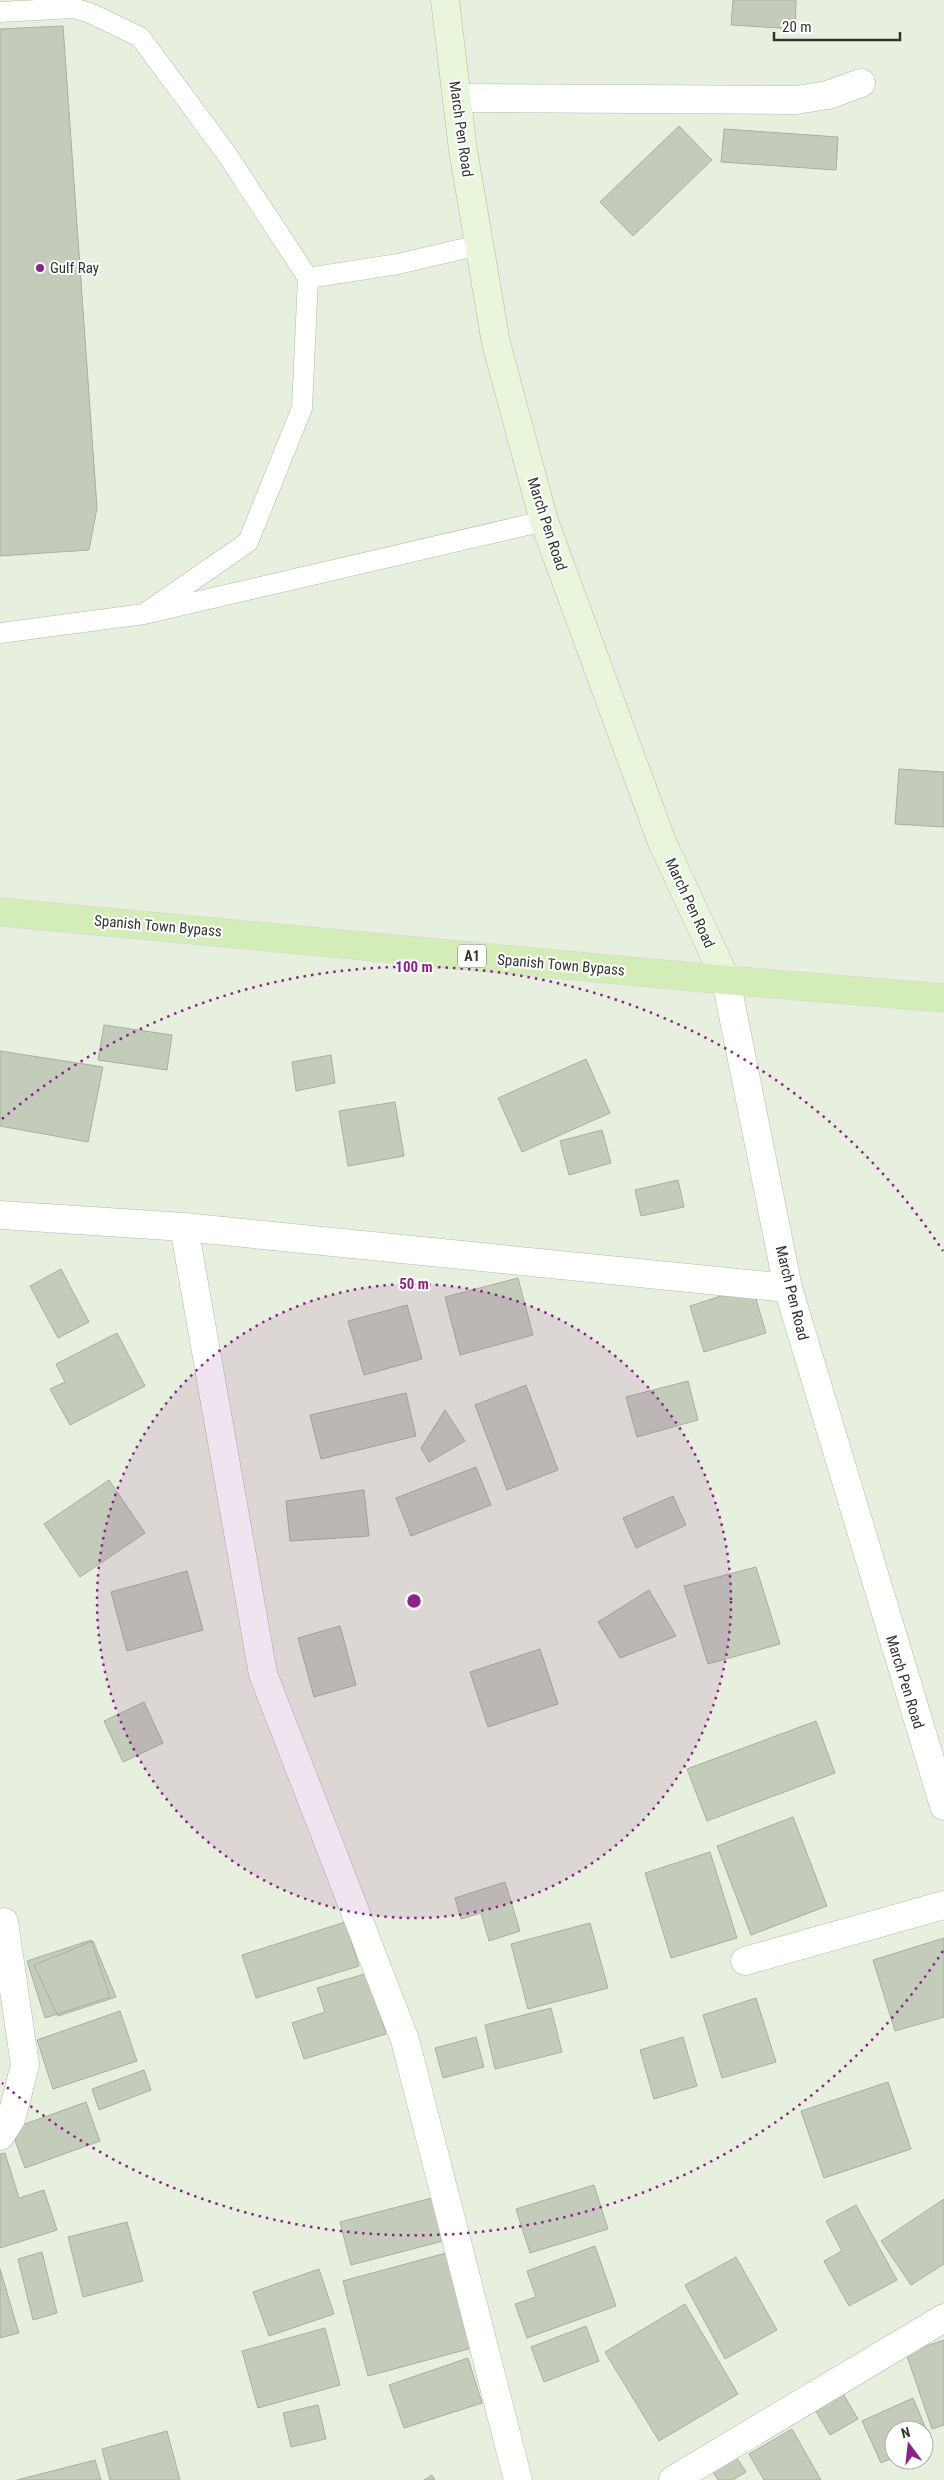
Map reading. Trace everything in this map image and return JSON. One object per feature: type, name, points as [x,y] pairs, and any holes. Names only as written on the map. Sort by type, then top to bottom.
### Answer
[{"type":"main road","name":"Spanish Town Bypass","points":[[0,912],[726,980],[944,998]]},
{"type":"street","name":"March Pen Road","points":[[445,0],[463,150],[496,343],[544,521],[662,842],[726,980],[788,1288],[936,1759],[944,1806]]},
{"type":"street","points":[[457,98],[796,100],[828,94],[861,83]]},
{"type":"street","points":[[0,1215],[184,1227],[788,1288]]},
{"type":"street","points":[[184,1227],[263,1674],[406,2040],[518,2480]]},
{"type":"street","points":[[745,1961],[944,1905]]},
{"type":"street","points":[[0,2136],[11,2119],[25,2065],[4,1922]]},
{"type":"street","points":[[673,2480],[944,2318]]},
{"type":"lane","points":[[0,12],[73,8],[90,12],[140,37],[226,153],[308,278],[302,408],[248,542],[144,614]]},
{"type":"lane","points":[[308,278],[398,264],[479,245]]},
{"type":"lane","points":[[0,633],[144,614],[544,521]]},
{"type":"building","points":[[733,0],[796,0],[795,29],[731,25]]},
{"type":"building","name":"Gulf Ray","points":[[63,26],[97,508],[89,550],[0,556],[0,29]]},
{"type":"building","points":[[679,126],[712,160],[633,236],[600,202]]},
{"type":"building","points":[[724,129],[838,137],[836,170],[721,162]]},
{"type":"building","points":[[899,769],[944,772],[944,827],[895,824]]},
{"type":"building","points":[[104,1025],[172,1035],[167,1070],[98,1060]]},
{"type":"building","points":[[0,1051],[103,1067],[88,1142],[0,1126]]},
{"type":"building","points":[[331,1055],[335,1083],[296,1091],[292,1062]]},
{"type":"building","points":[[586,1059],[610,1113],[522,1152],[498,1098]]},
{"type":"building","points":[[395,1102],[404,1156],[348,1166],[339,1111]]},
{"type":"building","points":[[602,1130],[611,1163],[569,1175],[560,1141]]},
{"type":"building","points":[[678,1180],[684,1207],[641,1216],[635,1190]]},
{"type":"building","points":[[61,1269],[89,1322],[58,1338],[30,1286]]},
{"type":"building","points":[[518,1278],[533,1335],[460,1355],[445,1297]]},
{"type":"building","points":[[752,1286],[766,1333],[704,1352],[690,1306]]},
{"type":"building","points":[[407,1305],[422,1359],[364,1375],[348,1321]]},
{"type":"building","points":[[117,1333],[145,1386],[70,1425],[50,1389],[65,1382],[56,1364]]},
{"type":"building","points":[[688,1381],[698,1420],[637,1437],[626,1397]]},
{"type":"building","points":[[526,1385],[558,1470],[507,1490],[475,1405]]},
{"type":"building","points":[[406,1393],[416,1436],[321,1459],[310,1415]]},
{"type":"building","points":[[445,1410],[465,1441],[429,1462],[421,1448]]},
{"type":"building","points":[[476,1467],[491,1505],[411,1536],[396,1498]]},
{"type":"building","points":[[109,1480],[145,1533],[80,1577],[44,1524]]},
{"type":"building","points":[[364,1490],[369,1536],[290,1541],[286,1501]]},
{"type":"building","points":[[673,1496],[686,1525],[636,1548],[623,1518]]},
{"type":"building","points":[[756,1567],[780,1644],[708,1664],[684,1586]]},
{"type":"building","points":[[187,1571],[203,1630],[127,1651],[111,1592]]},
{"type":"building","points":[[649,1590],[676,1636],[620,1658],[598,1622]]},
{"type":"building","points":[[340,1626],[356,1685],[314,1697],[298,1638]]},
{"type":"building","points":[[540,1649],[558,1704],[488,1727],[470,1672]]},
{"type":"building","points":[[144,1702],[163,1743],[123,1762],[104,1721]]},
{"type":"building","points":[[816,1721],[835,1773],[707,1821],[687,1769]]},
{"type":"building","points":[[793,1817],[827,1906],[751,1935],[717,1846]]},
{"type":"building","points":[[710,1852],[737,1938],[671,1958],[645,1873]]},
{"type":"building","points":[[505,1882],[520,1931],[489,1941],[481,1913],[461,1919],[455,1898]]},
{"type":"building","points":[[345,1922],[359,1966],[256,1998],[242,1955]]},
{"type":"building","points":[[590,1923],[608,1988],[528,2009],[511,1944]]},
{"type":"building","points":[[944,1938],[944,2017],[895,2031],[873,1960]]},
{"type":"building","points":[[91,1940],[110,1997],[45,2018],[27,1961]]},
{"type":"building","points":[[93,1941],[116,1997],[58,2016],[34,1965]]},
{"type":"building","points":[[368,1973],[386,2034],[304,2059],[292,2023],[325,2012],[317,1988]]},
{"type":"building","points":[[756,1998],[776,2062],[722,2078],[703,2015]]},
{"type":"building","points":[[551,2008],[562,2052],[495,2069],[485,2025]]},
{"type":"building","points":[[120,2011],[137,2061],[53,2089],[37,2040]]},
{"type":"building","points":[[476,2037],[484,2067],[443,2078],[435,2048]]},
{"type":"building","points":[[683,2037],[697,2086],[654,2099],[640,2050]]},
{"type":"building","points":[[144,2070],[151,2090],[99,2110],[92,2089]]},
{"type":"building","points":[[888,2082],[911,2149],[824,2178],[801,2111]]},
{"type":"building","points":[[86,2102],[100,2141],[25,2168],[11,2129]]},
{"type":"building","points":[[5,2153],[19,2198],[44,2190],[57,2230],[0,2248],[0,2154]]},
{"type":"building","points":[[594,2185],[608,2229],[530,2253],[516,2209]]},
{"type":"building","points":[[432,2198],[443,2241],[351,2265],[340,2222]]},
{"type":"building","points":[[944,2199],[944,2264],[911,2285],[881,2241]]},
{"type":"building","points":[[856,2205],[897,2280],[849,2306],[824,2261],[842,2251],[826,2221]]},
{"type":"building","points":[[127,2222],[143,2281],[83,2297],[68,2237]]},
{"type":"building","points":[[595,2246],[616,2306],[527,2338],[515,2304],[536,2297],[527,2271]]},
{"type":"building","points":[[42,2252],[57,2313],[33,2320],[18,2259]]},
{"type":"building","points":[[446,2253],[472,2348],[368,2376],[343,2281]]},
{"type":"building","points":[[736,2257],[777,2330],[725,2359],[685,2285]]},
{"type":"building","points":[[0,2269],[19,2333],[0,2338]]},
{"type":"building","points":[[319,2269],[334,2314],[269,2336],[253,2292]]},
{"type":"building","points":[[685,2304],[738,2394],[659,2441],[605,2352]]},
{"type":"building","points":[[586,2326],[599,2361],[544,2382],[531,2347]]},
{"type":"building","points":[[325,2328],[340,2385],[258,2408],[242,2351]]},
{"type":"building","points":[[944,2340],[944,2425],[934,2428],[934,2420],[929,2420],[906,2353]]},
{"type":"building","points":[[468,2358],[482,2403],[404,2428],[389,2385]]},
{"type":"building","points":[[842,2392],[858,2419],[830,2435],[814,2408]]},
{"type":"building","points":[[913,2398],[922,2420],[884,2420],[884,2462],[881,2463],[862,2421]]},
{"type":"building","points":[[318,2405],[326,2439],[291,2447],[283,2413]]},
{"type":"building","points":[[792,2429],[821,2480],[764,2480],[749,2454]]},
{"type":"building","points":[[167,2431],[180,2480],[110,2480],[102,2449]]},
{"type":"building","points":[[733,2452],[746,2472],[733,2480],[718,2480],[710,2467]]},
{"type":"building","points":[[95,2460],[101,2480],[17,2480]]},
{"type":"building","points":[[432,2475],[435,2480],[424,2480]]},
{"type":"place","name":"Gulf Ray","points":[[40,268]]}]
